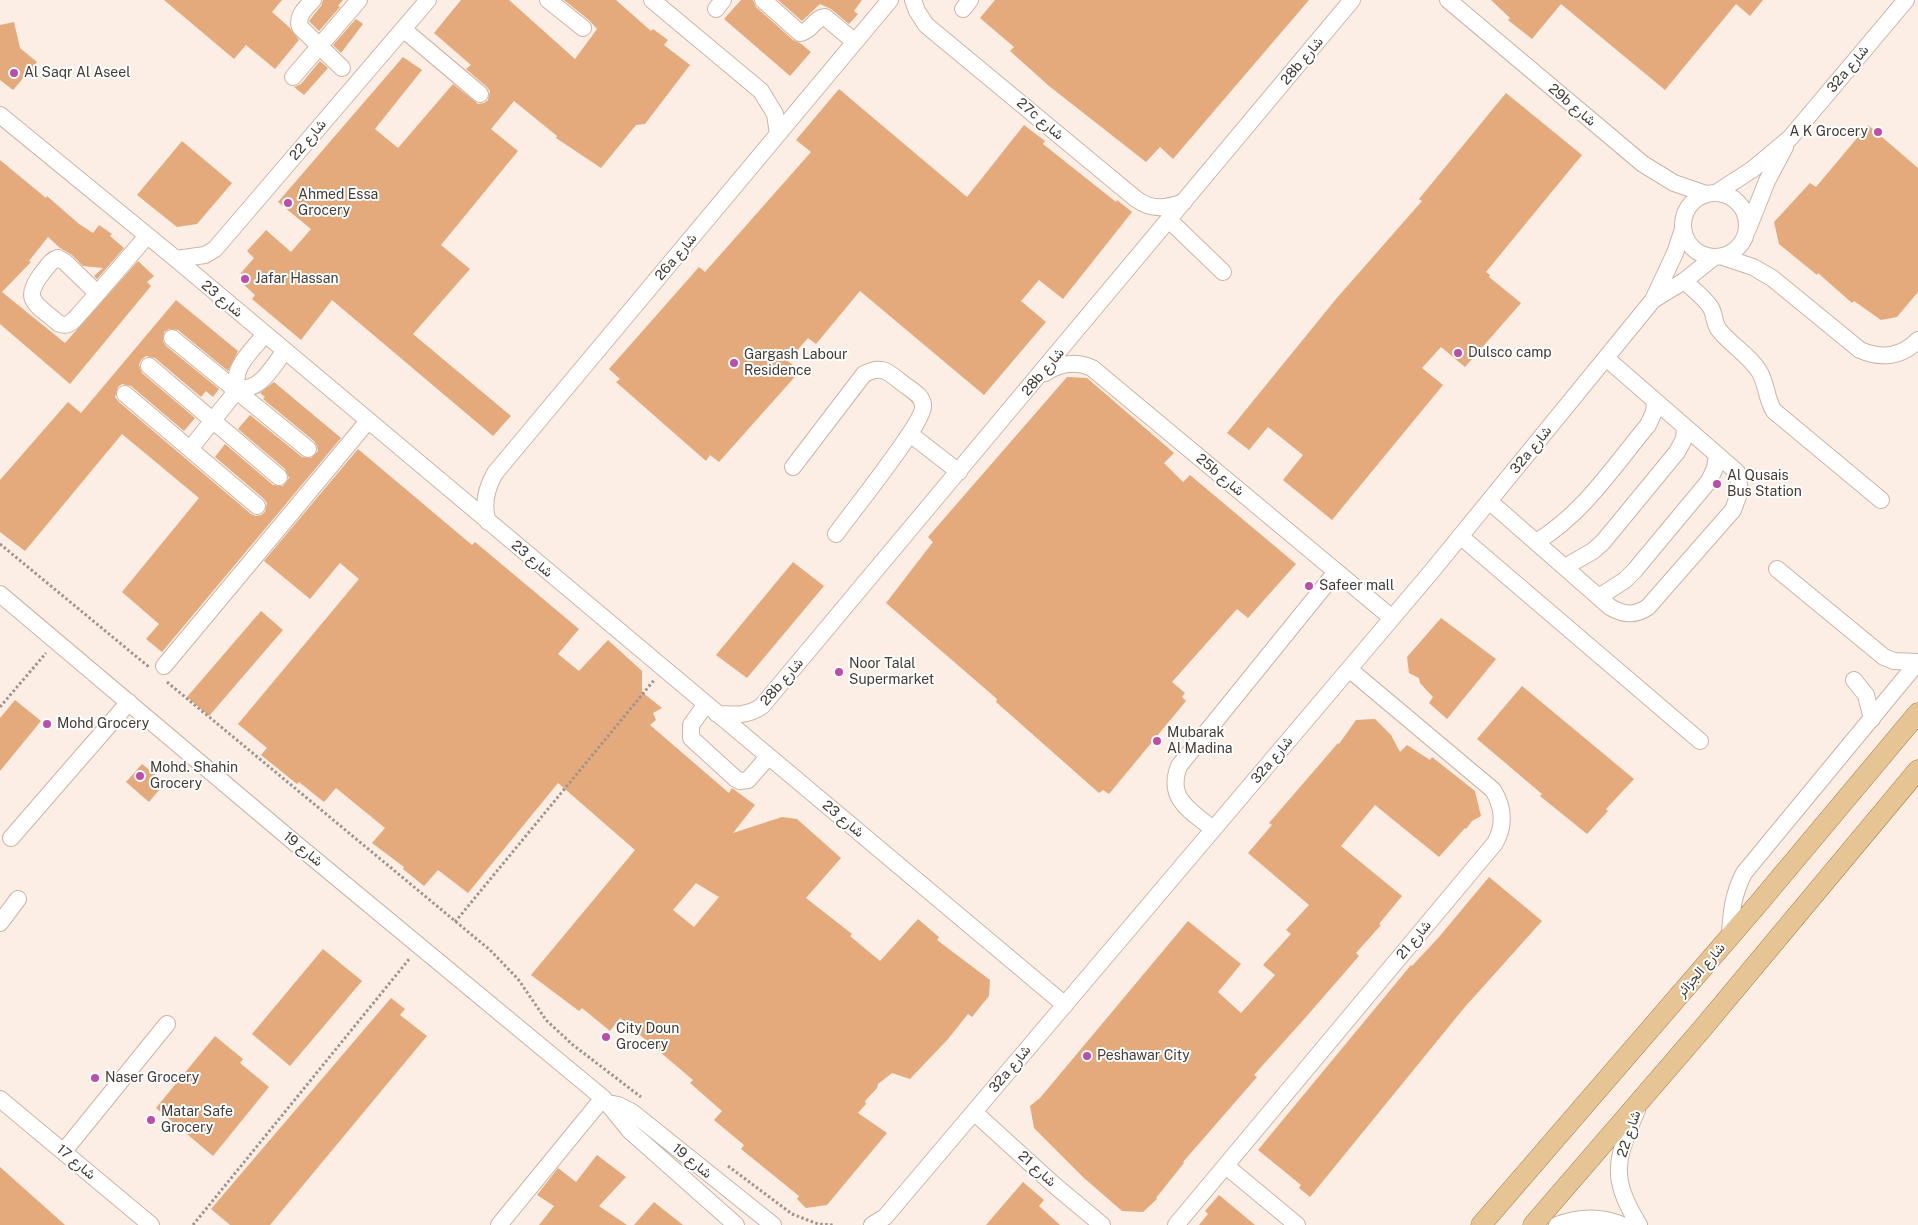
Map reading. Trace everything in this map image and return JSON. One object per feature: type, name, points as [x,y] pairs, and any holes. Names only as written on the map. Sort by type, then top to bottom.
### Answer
[{"type":"main road","name":"شارع الجزائر","points":[[1481,1225],[1730,936],[1918,712]]},
{"type":"main road","points":[[1533,1225],[1708,1021],[1918,770]]},
{"type":"street","points":[[313,0],[300,16],[298,22],[300,27],[342,68]]},
{"type":"street","name":"شارع 22","points":[[176,259],[205,255],[215,249],[428,0]]},
{"type":"street","points":[[548,0],[583,28]]},
{"type":"street","points":[[652,0],[761,91],[775,114],[778,134]]},
{"type":"street","points":[[763,0],[800,33],[808,31],[819,19],[825,17],[855,42]]},
{"type":"street","name":"26a شارع","points":[[488,522],[485,514],[486,494],[495,474],[890,0]]},
{"type":"street","name":"27c شارع","points":[[913,0],[917,11],[926,25],[1136,199],[1156,208],[1166,208],[1184,202]]},
{"type":"street","name":"28b شارع","points":[[711,709],[744,715],[762,706],[1039,377],[1352,0]]},
{"type":"street","name":"29b شارع","points":[[1448,0],[1643,164],[1674,183],[1711,194]]},
{"type":"street","name":"32a شارع","points":[[1711,194],[1753,169],[1790,138],[1906,0]]},
{"type":"street","points":[[294,77],[319,46],[363,2]]},
{"type":"street","points":[[403,29],[480,94]]},
{"type":"street","name":"شارع 23","points":[[0,114],[176,259],[1064,1004]]},
{"type":"street","name":"32a شارع","points":[[1747,231],[1767,181],[1790,138]]},
{"type":"street","points":[[1718,257],[1732,253],[1739,247],[1747,231],[1745,213],[1740,205],[1725,194],[1711,194],[1698,198],[1686,211],[1682,229],[1690,246],[1697,252],[1753,267],[1772,278],[1860,350],[1890,356],[1905,351],[1918,340]]},
{"type":"street","points":[[1169,220],[1223,272]]},
{"type":"street","name":"32a شارع","points":[[880,1222],[1349,670],[1653,300],[1668,269],[1682,229]]},
{"type":"street","points":[[98,293],[148,236]]},
{"type":"street","name":"32a شارع","points":[[1653,300],[1718,257]]},
{"type":"street","points":[[1684,281],[1710,308],[1715,324],[1720,332],[1759,370],[1765,384],[1767,399],[1774,411],[1881,500]]},
{"type":"street","points":[[238,390],[235,380],[237,370],[265,334]]},
{"type":"street","points":[[172,338],[308,449]]},
{"type":"street","points":[[190,449],[238,390],[250,389],[258,385],[285,351]]},
{"type":"street","points":[[1489,501],[1610,607],[1625,614],[1641,612],[1648,608],[1732,510],[1740,491],[1737,472],[1606,358]]},
{"type":"street","name":"25b شارع","points":[[1039,377],[1056,367],[1067,364],[1077,364],[1092,368],[1392,618]]},
{"type":"street","points":[[149,366],[279,476]]},
{"type":"street","points":[[793,467],[864,374],[873,369],[885,370],[921,398],[923,406],[921,416],[910,434],[836,534]]},
{"type":"street","points":[[125,394],[257,506]]},
{"type":"street","points":[[1536,542],[1558,528],[1578,509],[1648,425],[1654,412],[1655,401]]},
{"type":"street","points":[[160,671],[368,421]]},
{"type":"street","points":[[1565,567],[1593,551],[1603,542],[1677,452],[1684,439],[1685,427]]},
{"type":"street","points":[[910,434],[959,472]]},
{"type":"street","points":[[1599,597],[1625,580],[1644,560],[1709,481],[1715,468],[1717,455]]},
{"type":"street","points":[[1460,536],[1700,741]]},
{"type":"street","points":[[1777,569],[1884,657],[1894,660],[1918,662]]},
{"type":"street","points":[[1213,830],[1180,801],[1175,790],[1175,778],[1179,766],[1336,572]]},
{"type":"street","name":"شارع 19","points":[[0,594],[606,1100],[632,1112],[773,1225]]},
{"type":"street","points":[[1730,936],[1732,907],[1737,886],[1744,873],[1918,662]]},
{"type":"street","name":"شارع 21","points":[[1176,1225],[1495,843],[1502,828],[1502,809],[1493,790],[1349,670]]},
{"type":"street","points":[[1854,680],[1866,695],[1872,719]]},
{"type":"street","points":[[11,838],[129,702]]},
{"type":"street","points":[[711,709],[691,725],[691,738],[736,779],[740,781],[748,780],[768,757]]},
{"type":"street","points":[[0,923],[18,899]]},
{"type":"street","points":[[64,1151],[166,1024]]},
{"type":"street","name":"شارع 22","points":[[1639,1225],[1626,1204],[1618,1170],[1624,1142],[1641,1099]]},
{"type":"street","points":[[499,1225],[606,1100]]},
{"type":"street","name":"شارع 19","points":[[606,1100],[613,1112],[630,1131],[736,1225]]},
{"type":"street","name":"شارع 17","points":[[2,1106],[64,1151],[151,1225]]},
{"type":"street","name":"شارع 21","points":[[974,1112],[1053,1184],[1102,1225]]},
{"type":"street","points":[[1226,1166],[1297,1225]]},
{"type":"street","points":[[1557,1225],[1586,1218],[1622,1225]]},
{"type":"path","points":[[0,544],[160,671],[490,950],[518,979],[546,1020],[573,1045],[645,1100]]},
{"type":"path","points":[[0,707],[56,641]]},
{"type":"path","points":[[456,922],[663,669]]},
{"type":"path","points":[[193,1225],[420,946]]},
{"type":"path","points":[[721,1160],[792,1214],[818,1224],[834,1225]]},
{"type":"building","points":[[164,0],[282,0],[272,12],[290,28],[299,40],[275,69],[246,45],[234,59]]},
{"type":"building","points":[[323,0],[343,0],[338,6],[340,7],[319,31],[309,21],[321,6]]},
{"type":"building","points":[[461,0],[509,0],[575,59],[597,29],[564,0],[616,0],[651,31],[653,29],[668,40],[664,45],[690,65],[645,124],[636,125],[601,168],[556,138],[557,136],[514,101],[491,129],[518,151],[441,245],[470,269],[413,334],[511,416],[493,436],[332,300],[301,340],[252,299],[255,295],[242,283],[241,273],[254,258],[247,251],[266,230],[291,252],[311,229],[278,202],[403,57],[422,70],[375,129],[398,148],[453,84],[478,104],[488,100],[490,91],[466,69],[471,65],[434,33]]},
{"type":"building","points":[[741,0],[753,0],[756,7],[793,40],[811,52],[790,76],[724,19]]},
{"type":"building","points":[[778,0],[862,0],[854,11],[858,14],[849,24],[831,9],[820,4],[802,21]]},
{"type":"building","points":[[995,0],[1309,0],[1173,159],[1160,147],[1146,162],[1049,86],[1010,51],[1014,47],[980,18]]},
{"type":"building","points":[[1491,0],[1763,0],[1750,16],[1736,4],[1665,90],[1561,4],[1532,39],[1508,20],[1510,18]]},
{"type":"building","points":[[356,19],[363,24],[341,53],[333,45]]},
{"type":"building","points":[[14,22],[20,48],[37,62],[13,90],[0,80],[0,25]]},
{"type":"building","points":[[320,61],[328,68],[304,95],[294,87],[301,84]]},
{"type":"building","points":[[839,89],[967,197],[1024,125],[1045,141],[1043,144],[1116,202],[1117,200],[1132,212],[1063,299],[1039,280],[1021,301],[1046,322],[984,395],[860,291],[816,344],[808,338],[788,361],[800,371],[719,462],[710,455],[706,461],[616,382],[620,379],[609,369],[699,267],[705,272],[811,152],[796,140]]},
{"type":"building","points":[[1506,93],[1582,155],[1486,272],[1490,275],[1489,277],[1521,303],[1465,367],[1441,347],[1422,368],[1443,385],[1332,520],[1283,480],[1303,455],[1268,427],[1249,450],[1227,433],[1336,299],[1422,201],[1419,199]]},
{"type":"building","points":[[1868,125],[1918,168],[1918,292],[1897,317],[1881,320],[1854,301],[1852,303],[1818,273],[1817,275],[1779,244],[1774,222],[1810,183],[1816,187]]},
{"type":"building","points":[[182,141],[232,183],[197,224],[177,227],[137,195]]},
{"type":"building","points":[[0,160],[46,198],[47,196],[79,224],[93,233],[99,225],[112,234],[110,236],[124,248],[97,279],[94,276],[103,268],[83,266],[48,237],[29,261],[31,262],[2,292],[65,343],[138,261],[154,276],[147,282],[151,286],[70,384],[0,324]]},
{"type":"building","points":[[176,300],[238,351],[228,371],[178,330],[169,329],[164,332],[163,341],[166,346],[219,389],[213,397],[206,391],[201,397],[155,358],[146,356],[141,360],[139,365],[142,373],[195,418],[184,431],[131,386],[122,384],[118,387],[115,397],[251,514],[261,515],[265,512],[267,503],[215,457],[225,444],[273,485],[283,486],[289,478],[285,469],[238,429],[250,415],[302,457],[311,458],[318,451],[314,441],[263,399],[265,397],[260,393],[274,382],[341,438],[162,652],[146,639],[159,624],[122,592],[199,498],[122,434],[25,551],[0,532],[0,480],[68,402],[81,413]]},
{"type":"building","points":[[1067,377],[1087,378],[1174,453],[1164,463],[1183,482],[1190,475],[1296,564],[1248,618],[1237,609],[1172,682],[1185,693],[1182,697],[1186,701],[1109,794],[1103,790],[1099,793],[996,702],[997,699],[886,603],[933,542],[928,537]]},
{"type":"building","points":[[358,449],[472,545],[475,542],[579,629],[558,654],[579,671],[608,640],[642,671],[642,692],[662,708],[653,713],[656,720],[650,725],[729,793],[732,788],[755,805],[733,833],[782,817],[797,819],[841,858],[806,898],[852,934],[850,936],[880,961],[918,919],[939,937],[937,940],[990,980],[989,996],[972,1017],[968,1014],[948,1039],[910,1079],[892,1073],[878,1084],[877,1088],[865,1101],[866,1104],[858,1113],[887,1133],[827,1205],[806,1208],[797,1199],[799,1196],[741,1149],[744,1145],[714,1120],[722,1111],[690,1083],[693,1080],[620,1018],[610,1031],[582,1008],[579,1011],[531,975],[635,850],[558,783],[468,893],[438,870],[424,886],[403,869],[404,867],[372,843],[385,828],[336,788],[324,802],[299,782],[297,784],[261,755],[267,748],[238,724],[359,579],[340,563],[310,599],[264,561]],"holes":[[[696,883],[719,897],[694,927],[673,910]]]},
{"type":"building","points":[[793,562],[824,586],[747,678],[716,655]]},
{"type":"building","points":[[261,611],[283,630],[209,716],[187,697]]},
{"type":"building","points":[[1441,618],[1496,659],[1447,719],[1429,703],[1433,697],[1420,683],[1419,678],[1409,673],[1407,657]]},
{"type":"building","points":[[1522,686],[1634,779],[1606,809],[1608,811],[1587,834],[1540,796],[1542,794],[1477,739]]},
{"type":"building","points":[[15,700],[41,721],[0,771],[0,718]]},
{"type":"building","points":[[1375,719],[1391,735],[1400,752],[1407,745],[1430,760],[1432,757],[1475,791],[1481,816],[1472,821],[1439,857],[1375,805],[1341,846],[1402,896],[1379,924],[1381,925],[1356,953],[1359,956],[1254,1075],[1257,1077],[1183,1162],[1157,1199],[1143,1212],[1122,1211],[1084,1178],[1034,1128],[1030,1106],[1040,1098],[1188,921],[1241,964],[1218,992],[1241,1013],[1275,975],[1263,965],[1291,934],[1286,930],[1309,905],[1248,853],[1272,825],[1269,823],[1339,744],[1356,720]]},
{"type":"building","points":[[142,764],[165,783],[149,802],[126,782]]},
{"type":"building","points":[[1489,877],[1542,921],[1464,1008],[1310,1197],[1299,1188],[1301,1185],[1258,1150],[1411,965],[1439,937]]},
{"type":"building","points":[[323,949],[362,981],[290,1066],[252,1034]]},
{"type":"building","points":[[391,998],[405,1009],[400,1015],[427,1036],[270,1225],[230,1225],[211,1209]]},
{"type":"building","points":[[215,1036],[243,1059],[240,1063],[269,1087],[213,1156],[156,1108]]},
{"type":"building","points":[[597,1155],[626,1177],[599,1206],[627,1225],[539,1225],[554,1206],[537,1195],[558,1168],[576,1182]]},
{"type":"building","points":[[0,1167],[65,1225],[0,1225]]},
{"type":"building","points":[[1023,1182],[1044,1200],[1039,1206],[1060,1225],[986,1225]]},
{"type":"building","points":[[1219,1195],[1255,1225],[1199,1225],[1208,1214],[1205,1211]]},
{"type":"building","points":[[654,1202],[683,1225],[634,1225]]},
{"type":"place","name":"Al Saqr Al Aseel","points":[[14,73]]},
{"type":"place","name":"A K Grocery","points":[[1878,132]]},
{"type":"place","name":"Ahmed Essa Grocery","points":[[288,203]]},
{"type":"place","name":"Jafar Hassan","points":[[245,279]]},
{"type":"place","name":"Dulsco camp","points":[[1458,353]]},
{"type":"place","name":"Gargash Labour Residence","points":[[734,363]]},
{"type":"place","name":"Al Qusais Bus Station","points":[[1717,484]]},
{"type":"place","name":"Safeer mall","points":[[1309,586]]},
{"type":"place","name":"Noor Talal Supermarket","points":[[839,672]]},
{"type":"place","name":"Mohd Grocery","points":[[47,724]]},
{"type":"place","name":"Mubarak Al Madina","points":[[1157,741]]},
{"type":"place","name":"Mohd. Shahin Grocery","points":[[140,776]]},
{"type":"place","name":"City Doun Grocery","points":[[606,1037]]},
{"type":"place","name":"Peshawar City","points":[[1087,1056]]},
{"type":"place","name":"Naser Grocery","points":[[95,1078]]},
{"type":"place","name":"Matar Safe Grocery","points":[[151,1120]]}]
